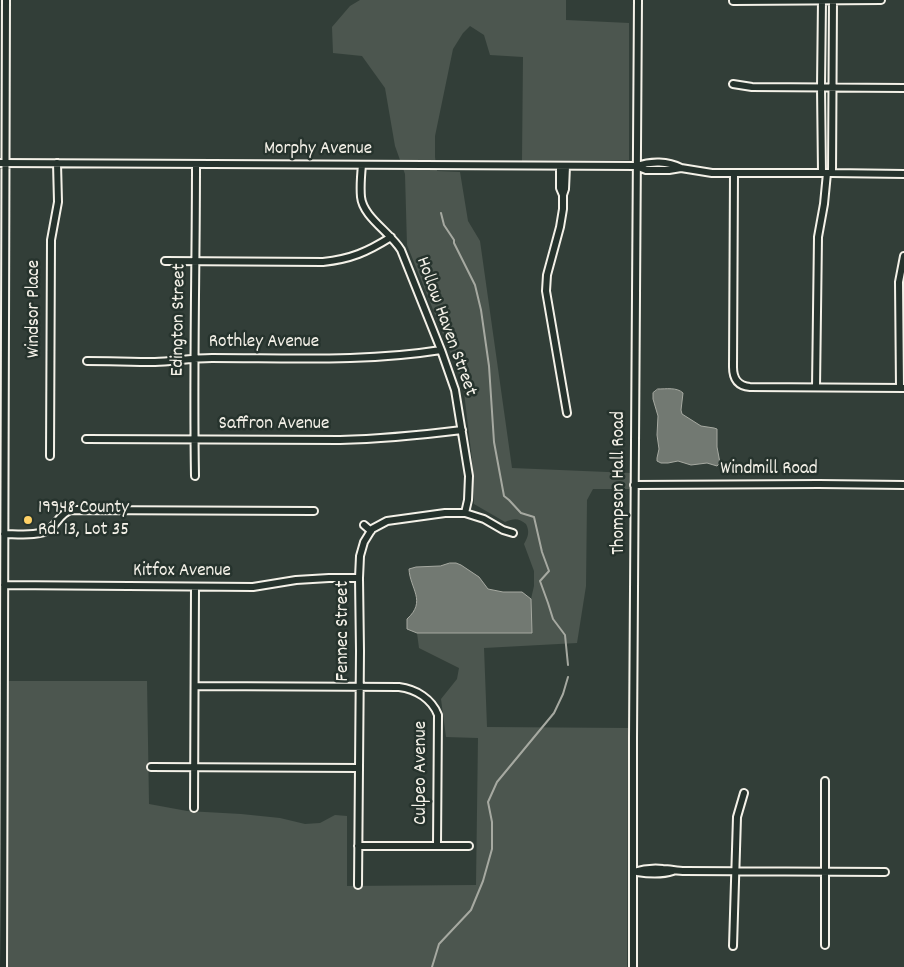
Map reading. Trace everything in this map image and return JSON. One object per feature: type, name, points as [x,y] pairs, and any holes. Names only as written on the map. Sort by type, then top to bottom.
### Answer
[{"type":"street","points":[[3,967],[4,534],[2,480],[3,163],[6,0]]},
{"type":"street","name":"Thompson Hall Road","points":[[634,967],[634,485],[638,0]]},
{"type":"street","points":[[822,0],[821,88],[827,173]]},
{"type":"street","points":[[733,1],[881,0]]},
{"type":"street","points":[[816,387],[818,237],[827,173],[832,88],[833,1]]},
{"type":"street","points":[[733,84],[752,87],[904,88]]},
{"type":"street","name":"Morphy Avenue","points":[[3,163],[636,166],[646,170],[681,168],[712,173],[904,174]]},
{"type":"street","name":"Windsor Place","points":[[50,456],[51,240],[58,202],[57,163]]},
{"type":"street","name":"Edington Street","points":[[195,476],[196,164]]},
{"type":"street","name":"Hollow Haven Street","points":[[362,165],[361,198],[364,206],[367,212],[396,242],[401,250],[455,390],[469,488],[465,513]]},
{"type":"street","points":[[563,166],[560,188],[563,209],[560,228],[547,275],[546,291],[567,413]]},
{"type":"street","points":[[734,173],[732,367],[736,381],[745,387],[902,388],[898,282],[904,256]]},
{"type":"street","points":[[164,261],[323,262],[341,260],[358,255],[391,237]]},
{"type":"street","name":"Rothley Avenue","points":[[87,361],[156,362],[194,358],[349,358],[415,354],[441,350]]},
{"type":"street","name":"Saffron Avenue","points":[[86,439],[340,440],[418,436],[462,430]]},
{"type":"street","name":"Windmill Road","points":[[634,485],[819,484],[904,486]]},
{"type":"street","points":[[4,534],[40,534],[50,529],[58,519],[71,510],[314,511]]},
{"type":"street","points":[[364,525],[371,531],[387,521],[445,513],[465,513],[484,518],[503,530],[514,533]]},
{"type":"street","name":"Fennec Street","points":[[358,885],[359,578],[361,549],[371,531]]},
{"type":"street","name":"Kitfox Avenue","points":[[4,585],[253,587],[296,580],[359,578]]},
{"type":"street","points":[[194,808],[195,587]]},
{"type":"street","name":"Culpeo Avenue","points":[[195,686],[405,688],[422,695],[435,708],[438,715],[437,845]]},
{"type":"street","points":[[151,767],[359,768]]},
{"type":"street","points":[[825,781],[825,945]]},
{"type":"street","points":[[733,946],[737,817],[744,793]]},
{"type":"street","points":[[358,846],[470,846]]},
{"type":"street","points":[[633,872],[649,874],[666,873],[673,870],[885,872]]},
{"type":"shaded area","points":[[360,0],[566,0],[566,20],[629,23],[629,160],[522,161],[523,57],[490,55],[484,35],[470,26],[453,49],[435,136],[437,171],[460,172],[468,221],[480,241],[512,468],[631,473],[631,489],[593,489],[587,500],[586,586],[577,643],[484,648],[487,727],[628,728],[627,967],[8,967],[8,947],[0,947],[0,681],[147,681],[149,804],[187,811],[280,818],[305,824],[320,823],[335,815],[347,816],[347,886],[476,885],[478,738],[446,737],[441,699],[457,679],[459,668],[419,648],[417,633],[532,633],[531,599],[534,586],[534,571],[524,544],[528,534],[526,524],[516,519],[505,522],[474,504],[472,459],[463,384],[407,245],[405,174],[395,146],[385,88],[362,56],[333,53],[332,27],[350,6]]},
{"type":"shaded area","points":[[658,389],[681,391],[683,393],[682,414],[701,426],[717,429],[717,447],[720,463],[717,466],[707,463],[691,465],[678,461],[661,463],[657,461],[659,449],[657,435],[658,416],[653,393]]},
{"type":"shaded area","points":[[450,563],[461,565],[479,577],[488,589],[503,592],[522,592],[531,599],[532,633],[417,633],[407,629],[407,619],[413,613],[417,601],[409,569],[440,566]]},
{"type":"waterway","points":[[441,213],[444,225],[454,240],[475,285],[481,310],[489,366],[494,442],[504,496],[521,513],[534,517],[542,552],[549,571],[540,581],[553,619],[565,635],[568,665]]},
{"type":"waterway","points":[[432,967],[439,944],[471,910],[483,881],[492,849],[492,822],[488,802],[497,782],[554,713],[563,694],[568,677]]},
{"type":"place","name":"19948 County Rd. 13, Lot 35","points":[[28,520]]}]
